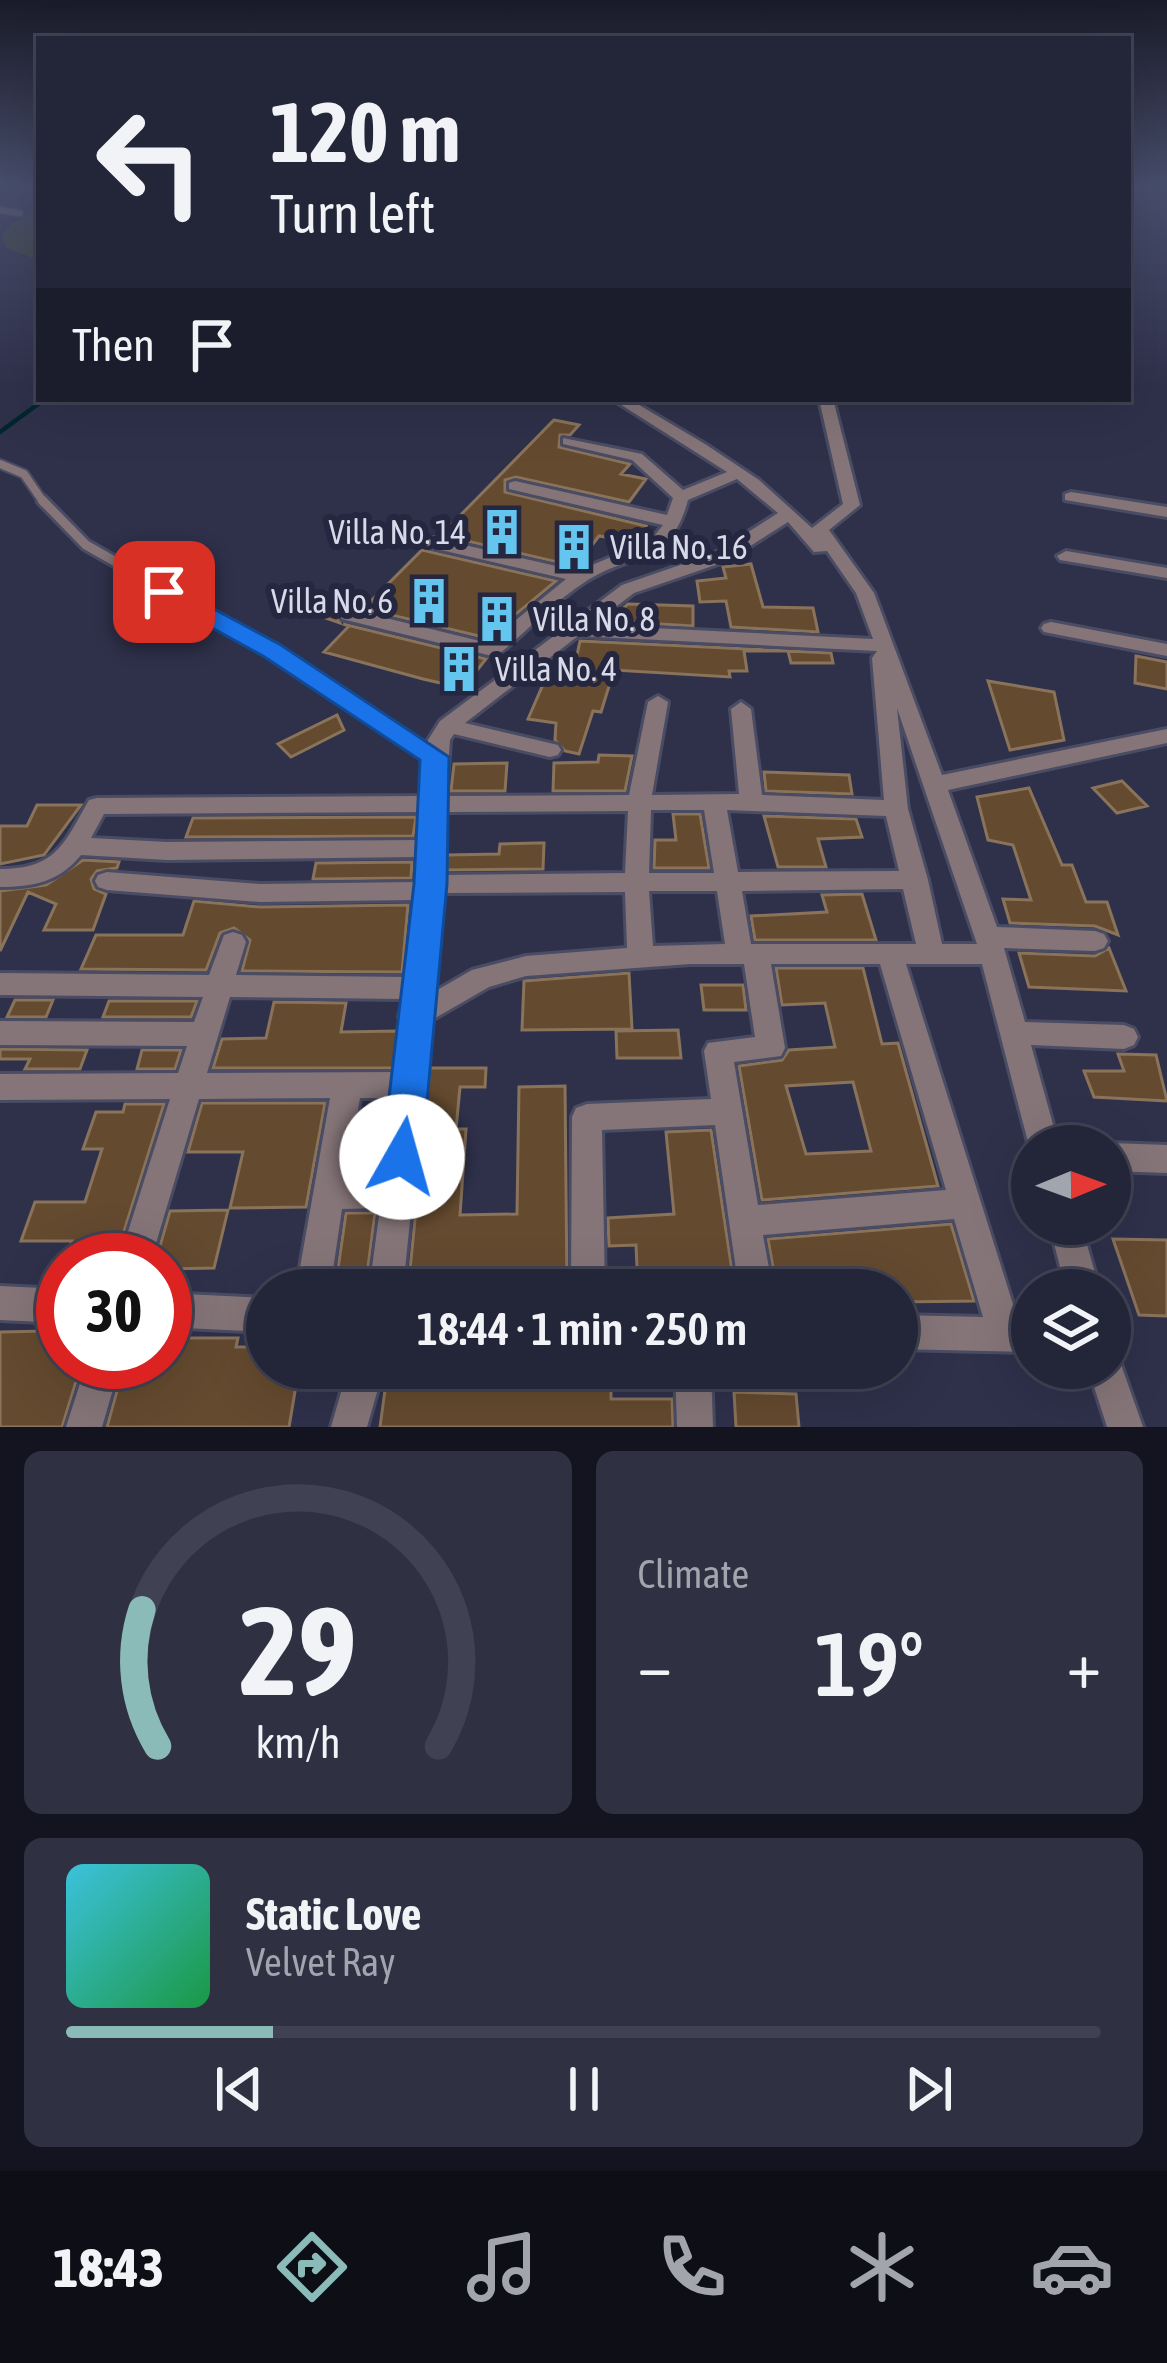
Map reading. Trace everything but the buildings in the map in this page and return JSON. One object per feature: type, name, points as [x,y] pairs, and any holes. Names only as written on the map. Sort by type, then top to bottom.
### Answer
[{"type":"street","points":[[624,402],[789,514],[826,554],[880,644],[896,808],[931,953]]},
{"type":"street","points":[[652,402],[743,463],[820,529],[865,593],[990,945],[1038,1125]]},
{"type":"street","points":[[820,529],[852,505],[827,402]]},
{"type":"street","points":[[568,441],[638,457],[681,497]]},
{"type":"street","points":[[681,497],[735,474]]},
{"type":"street","points":[[515,486],[674,522]]},
{"type":"street","points":[[349,615],[492,650],[580,578],[647,551],[674,522],[681,497]]},
{"type":"street","points":[[1071,497],[1167,512]]},
{"type":"street","points":[[389,1269],[430,888],[434,757],[448,726],[628,590],[721,557],[789,514]]},
{"type":"street","points":[[434,543],[580,578]]},
{"type":"street","points":[[1066,556],[1167,573]]},
{"type":"street","points":[[1052,628],[1167,650]]},
{"type":"street","points":[[570,630],[880,644]]},
{"type":"street","points":[[641,958],[634,880],[638,803],[658,702]]},
{"type":"street","points":[[741,709],[752,802]]},
{"type":"street","points":[[448,726],[550,750]]},
{"type":"street","points":[[933,785],[1167,736]]},
{"type":"street","points":[[714,802],[771,1048],[718,1051],[753,1269]]},
{"type":"street","points":[[0,878],[32,880],[58,869],[98,806],[752,802],[896,808]]},
{"type":"street","points":[[74,846],[166,851],[433,848]]},
{"type":"street","points":[[107,881],[260,893],[728,878],[916,880]]},
{"type":"street","points":[[0,984],[220,985],[415,1003],[502,969],[748,954],[931,953],[1095,940]]},
{"type":"street","points":[[143,1233],[233,942]]},
{"type":"street","points":[[890,955],[966,1203],[1011,1317]]},
{"type":"street","points":[[0,1033],[205,1034]]},
{"type":"street","points":[[1014,1034],[1124,1037]]},
{"type":"street","points":[[0,1087],[411,1085]]},
{"type":"street","points":[[316,1269],[347,1086]]},
{"type":"street","points":[[588,1269],[587,1117],[727,1111]]},
{"type":"street","points":[[1131,1158],[1167,1160]]},
{"type":"street","points":[[328,1195],[398,1193]]},
{"type":"street","points":[[745,1221],[966,1203]]},
{"type":"street","points":[[0,1303],[36,1305]]},
{"type":"street","points":[[192,1312],[246,1315]]},
{"type":"street","points":[[918,1333],[1011,1335]]},
{"type":"street","points":[[84,1427],[96,1389]]},
{"type":"street","points":[[349,1427],[360,1389]]},
{"type":"street","points":[[693,1389],[694,1427]]},
{"type":"street","points":[[1112,1389],[1124,1427]]},
{"type":"lane","points":[[0,464],[35,486],[52,515],[86,545],[272,651],[434,757]]},
{"type":"lane","points":[[0,479],[16,471]]},
{"type":"waterway","points":[[0,432],[41,402]]},
{"type":"place","name":"Villa No. 14","points":[[502,532]]},
{"type":"place","name":"Villa No. 16","points":[[574,547]]},
{"type":"place","name":"Villa No. 6","points":[[429,601]]},
{"type":"place","name":"Villa No. 8","points":[[497,619]]},
{"type":"place","name":"Villa No. 4","points":[[459,669]]},
{"type":"route","points":[[164,592],[272,651],[434,757],[430,884],[402,1157]]}]
